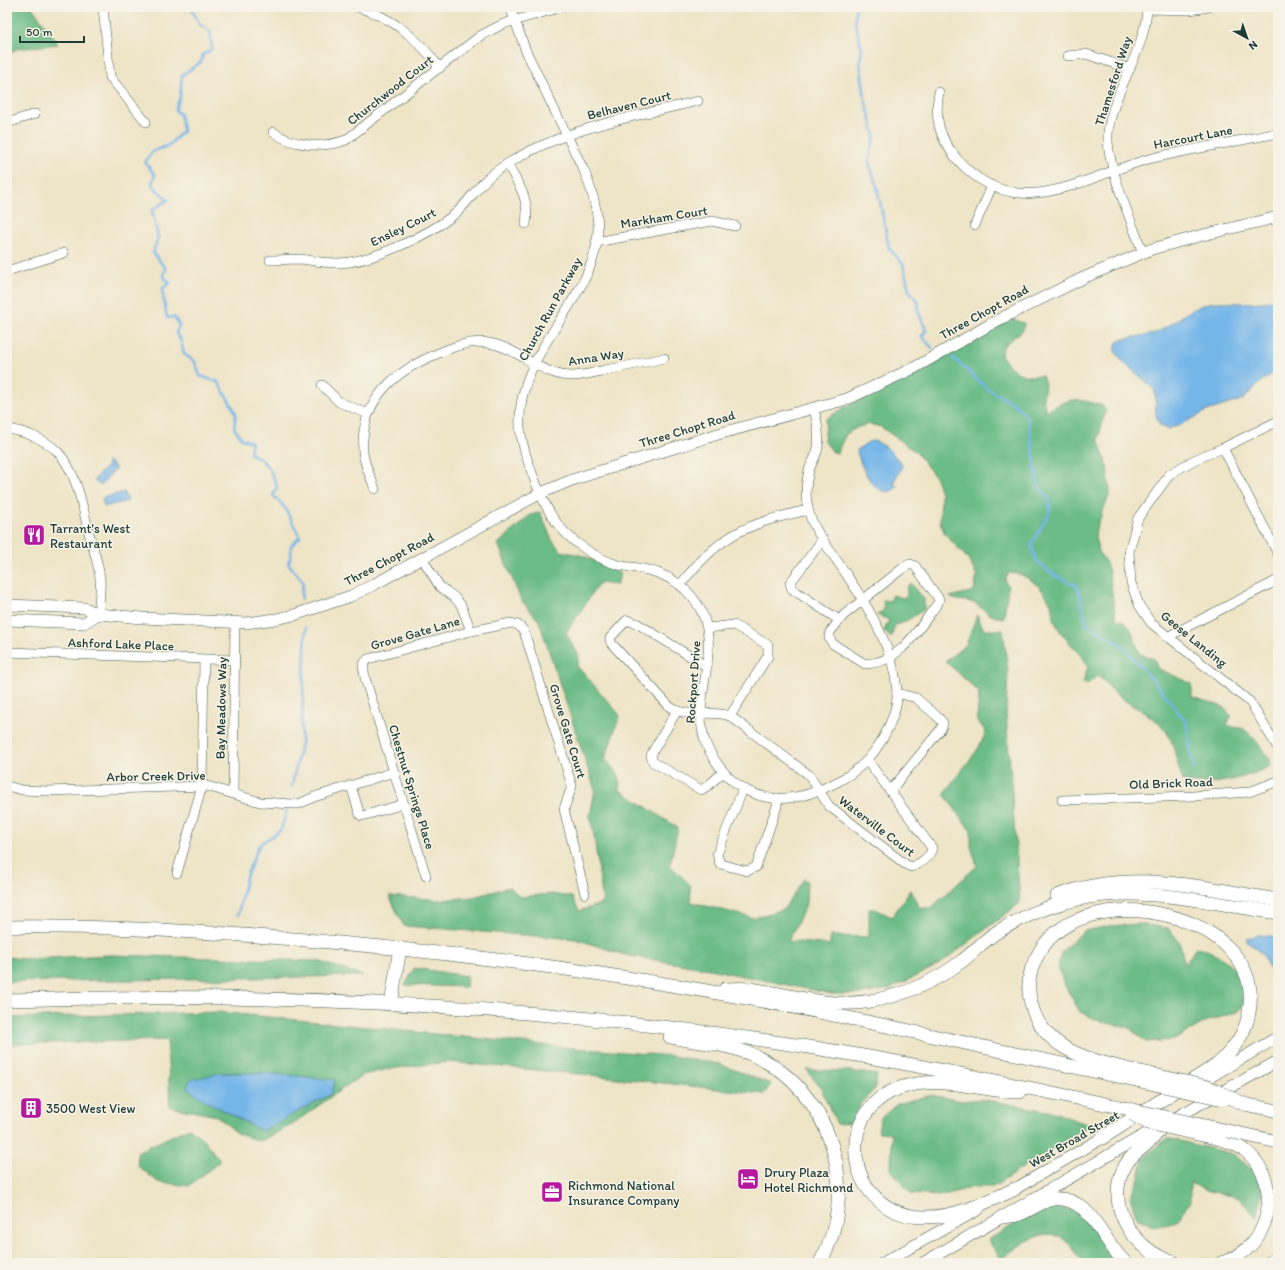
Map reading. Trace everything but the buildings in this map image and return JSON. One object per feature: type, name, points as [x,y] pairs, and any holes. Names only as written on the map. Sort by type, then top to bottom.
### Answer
[{"type":"highway","points":[[699,989],[748,989],[840,1004],[871,1001],[902,993],[931,981],[960,962],[995,933],[1030,908],[1054,896],[1078,889],[1115,882],[1161,882],[1278,900]]},
{"type":"highway","points":[[995,933],[1031,913],[1056,904],[1086,896],[1118,893],[1156,895],[1278,913]]},
{"type":"highway","points":[[1102,1138],[1218,1064],[1232,1049],[1243,1033],[1249,1014],[1251,1000],[1247,976],[1238,959],[1230,950],[1201,928],[1163,913],[1134,910],[1106,912],[1076,920],[1058,930],[1050,937],[1037,956],[1029,977],[1029,994],[1034,1014],[1045,1031],[1056,1042],[1072,1053],[1123,1073]]},
{"type":"highway","points":[[7,927],[181,932],[400,948],[528,963],[699,989],[1123,1073],[1244,1104],[1275,1110]]},
{"type":"highway","points":[[392,1004],[400,948]]},
{"type":"highway","points":[[7,1000],[200,997],[392,1004],[520,1012],[603,1020],[819,1049],[928,1068],[1055,1093],[1278,1142]]},
{"type":"highway","points":[[603,1020],[676,1038],[723,1045],[742,1050],[768,1063],[787,1076],[802,1090],[817,1110],[826,1128],[837,1167],[839,1189],[837,1218],[831,1241],[820,1263]]},
{"type":"highway","points":[[1015,1189],[954,1214],[925,1217],[898,1213],[875,1198],[862,1180],[855,1156],[859,1127],[870,1109],[878,1101],[895,1090],[921,1083],[946,1082],[1004,1092],[1055,1093]]},
{"type":"highway","points":[[1120,1107],[1148,1123],[1220,1139],[1241,1147],[1254,1158],[1266,1177],[1270,1190],[1271,1203],[1266,1224],[1256,1242],[1239,1256],[1221,1263]]},
{"type":"highway","points":[[1165,1124],[1150,1141],[1135,1153],[1125,1166],[1118,1188],[1118,1202],[1124,1222],[1133,1236],[1152,1253],[1175,1263]]},
{"type":"highway","points":[[1002,1217],[1021,1214],[1053,1199],[1069,1201],[1079,1205],[1086,1211],[1112,1248],[1126,1263]]},
{"type":"highway","points":[[1269,1263],[1278,1258]]},
{"type":"main road","name":"Three Chopt Road","points":[[7,604],[85,608],[98,614],[236,622],[276,619],[326,604],[375,584],[542,493],[583,476],[710,436],[847,399],[883,383],[1045,295],[1144,253],[1203,235],[1278,217]]},
{"type":"main road","points":[[7,620],[84,623],[98,614]]},
{"type":"main road","name":"West Broad Street","points":[[883,1263],[1218,1073],[1278,1037]]},
{"type":"main road","points":[[923,1263],[1278,1061]]},
{"type":"street","points":[[103,7],[110,77],[146,122]]},
{"type":"street","points":[[357,7],[384,17],[406,31],[417,40],[440,68]]},
{"type":"street","name":"Church Run Parkway","points":[[510,7],[526,51],[592,192],[598,232],[586,275],[534,362],[521,400],[520,424],[526,456],[542,493]]},
{"type":"street","name":"Churchwood Court","points":[[273,132],[292,142],[316,145],[339,143],[356,133],[480,36],[515,20],[562,7]]},
{"type":"street","points":[[1147,8],[1190,10],[1209,7]]},
{"type":"street","name":"Thamesford Way","points":[[1144,253],[1123,199],[1114,170],[1108,150],[1108,135],[1113,112],[1139,44],[1147,8]]},
{"type":"street","points":[[1068,56],[1086,54],[1130,68]]},
{"type":"street","name":"Harcourt Lane","points":[[939,92],[936,118],[946,144],[963,166],[992,186],[1019,194],[1050,192],[1114,170],[1162,156],[1278,133]]},
{"type":"street","name":"Belhaven Court","points":[[566,134],[698,101]]},
{"type":"street","points":[[7,123],[35,114]]},
{"type":"street","name":"Ensley Court","points":[[270,260],[295,259],[337,263],[355,261],[374,256],[429,231],[464,206],[490,176],[507,164],[566,134]]},
{"type":"street","points":[[507,164],[527,202],[528,211],[526,224]]},
{"type":"street","points":[[975,225],[992,186]]},
{"type":"street","name":"Markham Court","points":[[596,242],[712,221],[735,226]]},
{"type":"street","points":[[7,271],[64,253]]},
{"type":"street","name":"Anna Way","points":[[375,489],[366,466],[363,452],[364,430],[368,414],[382,390],[399,373],[413,365],[457,346],[471,343],[499,345],[559,374],[570,376],[664,358]]},
{"type":"street","points":[[322,385],[339,402],[368,414]]},
{"type":"street","name":"Rockport Drive","points":[[542,493],[555,520],[583,547],[616,565],[650,571],[668,577],[680,585],[696,602],[708,628],[710,639],[702,715],[706,744],[724,772],[743,789],[762,796],[793,798],[818,791],[851,774],[868,761],[876,752],[891,722],[896,706],[897,694],[895,676],[890,658],[874,619],[823,540],[808,510],[807,483],[809,470],[817,452],[819,436],[814,409]]},
{"type":"street","name":"Geese Landing","points":[[1278,421],[1223,448],[1194,460],[1170,474],[1138,518],[1129,552],[1131,583],[1139,605],[1147,617],[1167,638],[1209,668],[1250,702],[1278,748]]},
{"type":"street","points":[[7,429],[28,434],[48,445],[56,451],[69,468],[79,494],[100,578],[98,614]]},
{"type":"street","points":[[1223,448],[1278,554]]},
{"type":"street","points":[[680,585],[708,554],[730,536],[759,522],[808,510]]},
{"type":"street","points":[[823,540],[790,583],[790,586],[792,590],[839,620]]},
{"type":"street","points":[[422,558],[440,588],[454,597],[461,605],[471,630]]},
{"type":"street","points":[[910,564],[915,566],[938,596],[938,603],[902,650],[890,658],[865,664],[833,644],[830,638],[830,632],[839,620],[910,564]]},
{"type":"street","points":[[1167,638],[1278,580]]},
{"type":"street","points":[[706,666],[638,624],[627,620],[610,638],[611,643],[664,701],[677,712],[702,715],[716,713],[730,716],[768,656],[768,646],[765,642],[734,625],[708,628]]},
{"type":"street","name":"Bay Meadows Way","points":[[233,793],[234,660],[236,622]]},
{"type":"street","name":"Grove Gate Lane","points":[[374,705],[365,678],[363,665],[365,661],[471,630],[498,625],[518,625]]},
{"type":"street","name":"Grove Gate Court","points":[[518,625],[524,631],[572,786],[564,809],[586,894]]},
{"type":"street","name":"Ashford Lake Place","points":[[7,652],[234,660]]},
{"type":"street","points":[[177,872],[202,786],[204,660]]},
{"type":"street","points":[[890,790],[941,729],[942,724],[939,718],[916,698],[897,694]]},
{"type":"street","name":"Chestnut Springs Place","points":[[374,705],[426,876]]},
{"type":"street","points":[[677,712],[653,751],[651,756],[653,762],[701,790],[724,772]]},
{"type":"street","name":"Waterville Court","points":[[730,716],[810,775],[824,800],[835,811],[905,864],[911,867],[915,866],[928,856],[932,848],[868,761]]},
{"type":"street","name":"Arbor Creek Drive","points":[[7,786],[22,790],[46,791],[202,786],[233,793],[246,799],[260,802],[299,804],[394,772]]},
{"type":"street","name":"Old Brick Road","points":[[1062,800],[1193,796],[1249,792],[1278,781]]},
{"type":"street","points":[[351,786],[360,815],[362,816],[404,804]]},
{"type":"street","points":[[743,789],[717,854],[720,864],[747,870],[756,868],[777,806],[777,798]]},
{"type":"green space","points":[[7,7],[32,7],[58,44],[16,49],[7,55]]},
{"type":"green space","points":[[1012,319],[1024,323],[1023,330],[1003,346],[1001,355],[1009,365],[1023,375],[1042,375],[1045,384],[1043,399],[1046,411],[1073,400],[1098,404],[1106,409],[1098,439],[1107,465],[1110,493],[1096,529],[1095,538],[1100,554],[1105,561],[1109,572],[1116,619],[1130,628],[1140,654],[1154,659],[1157,668],[1192,684],[1192,697],[1224,707],[1231,717],[1227,724],[1229,726],[1243,729],[1249,733],[1270,760],[1271,766],[1240,778],[1207,783],[1184,782],[1170,738],[1166,730],[1160,724],[1117,695],[1103,680],[1097,676],[1087,684],[1083,683],[1088,666],[1085,660],[1058,628],[1054,620],[1053,609],[1046,595],[1029,579],[1009,573],[1005,580],[1008,587],[1004,617],[990,615],[976,604],[950,597],[974,591],[977,576],[968,559],[945,534],[940,522],[941,493],[936,478],[916,452],[881,427],[870,424],[858,427],[846,434],[837,453],[833,452],[824,441],[826,419],[843,408],[915,374],[1002,323]]},
{"type":"green space","points":[[540,512],[552,540],[561,551],[584,556],[620,573],[617,585],[599,583],[566,633],[579,656],[577,666],[620,715],[605,759],[619,775],[620,790],[678,828],[670,865],[690,885],[691,902],[753,918],[784,909],[804,879],[807,881],[806,905],[788,941],[830,945],[830,936],[869,937],[869,909],[875,909],[892,917],[910,890],[920,908],[931,908],[977,866],[971,847],[971,831],[944,794],[978,749],[986,732],[977,720],[979,692],[945,661],[966,645],[977,615],[984,630],[1003,630],[1008,672],[1006,713],[1020,903],[940,964],[890,989],[861,994],[832,994],[709,969],[625,955],[576,939],[404,926],[389,896],[441,900],[473,897],[510,887],[520,897],[552,894],[572,897],[579,911],[603,903],[590,816],[595,790],[539,621],[521,600],[498,544],[529,516]]},
{"type":"green space","points":[[911,583],[924,599],[924,610],[902,623],[895,625],[891,638],[884,631],[889,620],[877,615],[884,610],[883,600],[890,601],[893,595],[903,598],[907,595],[907,587]]},
{"type":"green space","points":[[1139,924],[1168,928],[1179,941],[1185,965],[1196,947],[1202,948],[1220,957],[1232,966],[1240,979],[1244,1004],[1237,1012],[1205,1022],[1174,1040],[1146,1042],[1128,1027],[1102,1022],[1080,1012],[1064,984],[1058,967],[1061,952],[1084,931],[1109,926]]},
{"type":"green space","points":[[111,955],[318,961],[363,976],[7,982],[7,957],[24,959]]},
{"type":"green space","points":[[414,968],[467,976],[466,987],[405,985]]},
{"type":"green space","points":[[219,1012],[562,1047],[672,1056],[719,1064],[771,1084],[764,1094],[590,1075],[449,1062],[388,1069],[362,1075],[288,1127],[260,1141],[238,1134],[217,1116],[170,1107],[167,1040],[7,1044],[7,1018]],"holes":[[[219,1073],[266,1073],[334,1080],[262,1131],[206,1101],[187,1088]]]},
{"type":"green space","points":[[807,1070],[849,1071],[877,1075],[875,1089],[860,1104],[852,1123],[837,1124],[821,1089]]},
{"type":"green space","points":[[931,1095],[962,1101],[980,1099],[1053,1112],[1089,1125],[993,1187],[974,1187],[939,1196],[911,1194],[891,1170],[892,1133],[878,1132],[880,1119],[897,1104]]},
{"type":"green space","points":[[189,1128],[204,1140],[220,1161],[189,1186],[158,1182],[138,1166],[137,1152]]},
{"type":"green space","points":[[1168,1138],[1233,1154],[1253,1170],[1263,1192],[1257,1219],[1239,1198],[1209,1191],[1190,1183],[1190,1201],[1177,1222],[1155,1227],[1137,1218],[1130,1197],[1139,1178],[1143,1158]]},
{"type":"green space","points":[[1054,1207],[1073,1210],[1087,1219],[1115,1263],[1083,1263],[1068,1243],[1060,1237],[1051,1234],[1042,1235],[1025,1242],[1001,1259],[988,1240],[1033,1213]]},
{"type":"water","points":[[1278,300],[1278,370],[1263,380],[1244,399],[1207,411],[1180,425],[1168,429],[1160,426],[1156,415],[1155,391],[1124,363],[1115,351],[1117,342],[1159,332],[1191,311],[1205,304],[1215,302],[1248,303]]},
{"type":"water","points":[[874,441],[893,454],[902,465],[895,478],[894,483],[897,487],[890,491],[883,491],[877,487],[871,481],[861,465],[857,450],[868,442]]},
{"type":"water","points":[[108,461],[116,468],[100,486],[94,480],[108,465]]},
{"type":"water","points":[[124,492],[128,501],[104,507],[102,498]]},
{"type":"water","points":[[1259,935],[1278,937],[1278,978],[1271,972],[1263,955],[1247,941],[1247,938]]},
{"type":"water","points":[[219,1073],[266,1073],[335,1080],[331,1094],[262,1131],[206,1101],[187,1088],[190,1080]]},
{"type":"waterway","points":[[193,7],[191,8],[200,25],[210,31],[212,49],[203,55],[201,62],[182,75],[180,97],[175,110],[180,114],[183,131],[169,145],[152,152],[145,162],[155,175],[152,185],[168,200],[152,210],[158,237],[153,253],[166,269],[163,276],[170,283],[162,289],[167,318],[174,317],[179,325],[176,333],[181,341],[184,354],[195,362],[200,376],[218,382],[236,413],[234,428],[242,439],[252,442],[250,454],[260,459],[268,467],[277,487],[273,495],[285,508],[300,537],[291,546],[291,556],[288,563],[303,582],[301,599]]},
{"type":"waterway","points":[[856,7],[855,22],[862,49],[860,61],[865,99],[875,135],[869,162],[877,187],[889,248],[903,264],[909,290],[919,303],[918,311],[926,330],[922,336],[932,348]]},
{"type":"waterway","points":[[952,357],[989,390],[1016,405],[1028,418],[1038,485],[1049,500],[1050,512],[1031,545],[1036,561],[1054,575],[1077,586],[1087,625],[1120,644],[1155,682],[1186,722],[1194,769]]},
{"type":"waterway","points":[[292,786],[301,743],[306,628]]},
{"type":"waterway","points":[[238,915],[246,877],[259,845],[281,830],[287,810]]},
{"type":"place","name":"Tarrant's West Restaurant","points":[[34,535]]},
{"type":"place","name":"3500 West View","points":[[31,1108]]},
{"type":"place","name":"Drury Plaza Hotel Richmond","points":[[748,1179]]},
{"type":"place","name":"Richmond National Insurance Company","points":[[552,1192]]}]
